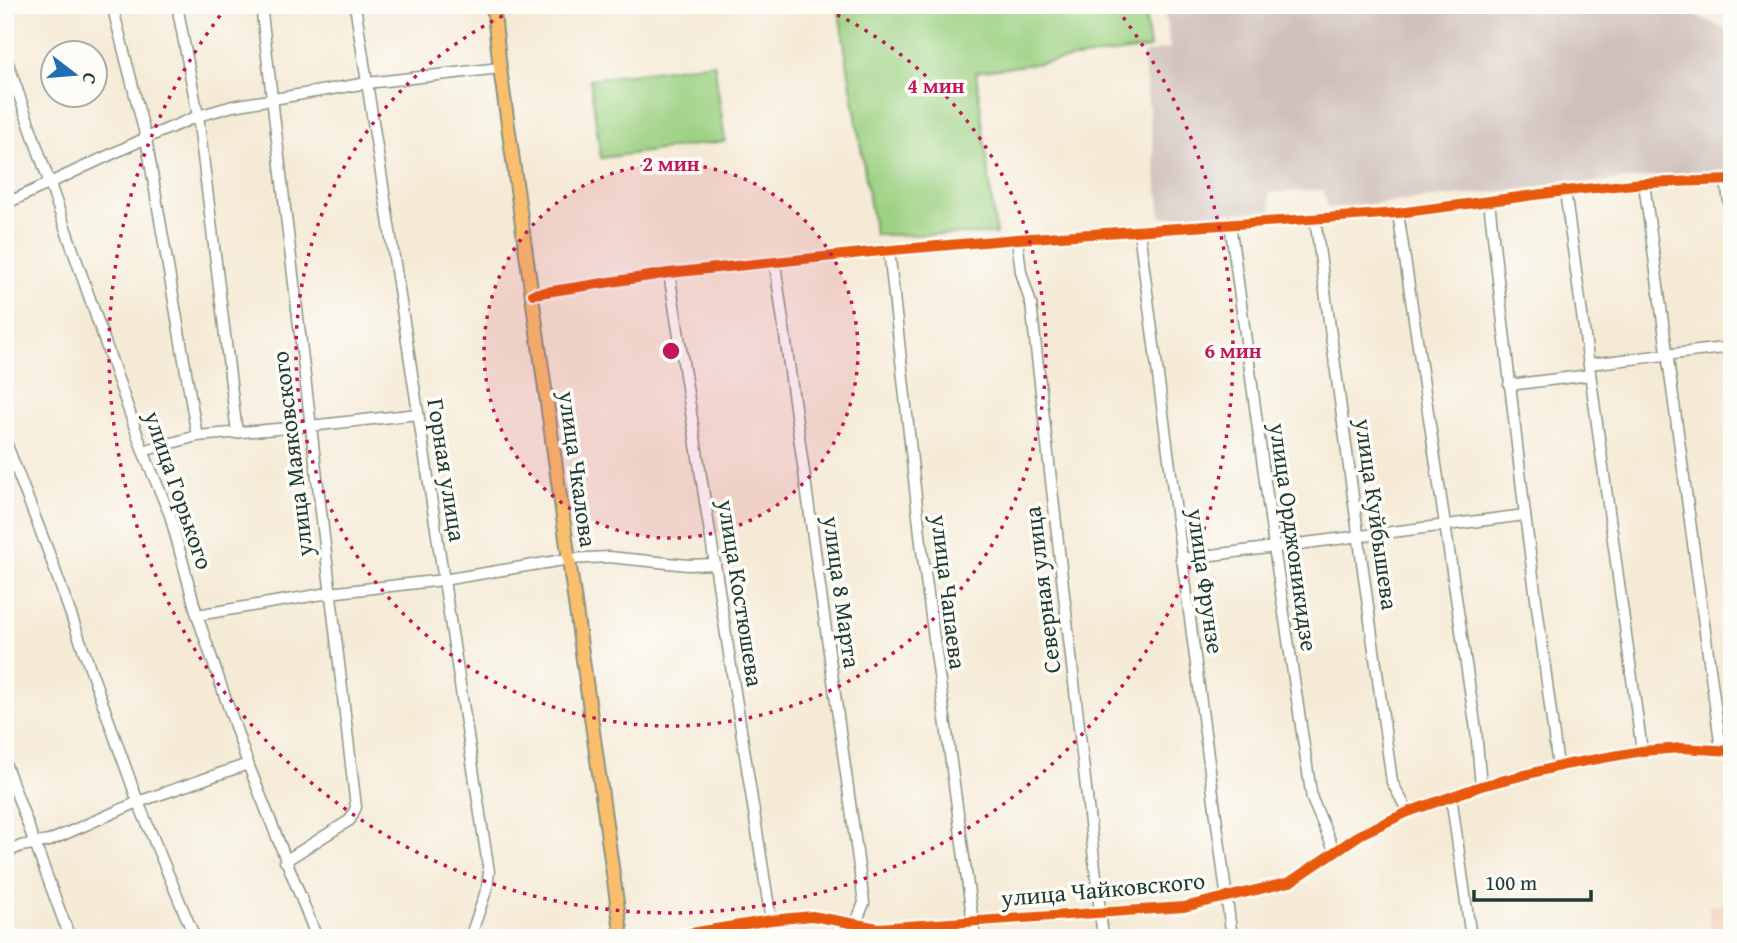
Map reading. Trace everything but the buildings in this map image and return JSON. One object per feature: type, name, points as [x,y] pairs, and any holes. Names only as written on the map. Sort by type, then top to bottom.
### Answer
[{"type":"main road","name":"улица Чкалова","points":[[493,5],[622,938]]},
{"type":"street","points":[[112,5],[146,138],[197,436]]},
{"type":"street","points":[[177,5],[198,116],[237,433]]},
{"type":"street","name":"улица Маяковского","points":[[261,5],[356,807],[350,820],[285,861]]},
{"type":"street","name":"Горная улица","points":[[355,5],[489,872],[487,888],[470,938]]},
{"type":"street","name":"улица Горького","points":[[5,55],[143,451],[170,515],[197,615],[248,764],[317,938]]},
{"type":"street","points":[[5,204],[198,116],[272,99],[367,83],[500,68]]},
{"type":"street","points":[[533,294],[669,273],[889,250],[1230,223],[1398,213],[1644,183],[1729,180],[1732,223]]},
{"type":"street","points":[[1644,183],[1726,750]]},
{"type":"street","points":[[1565,191],[1642,751]]},
{"type":"street","points":[[1489,201],[1525,515],[1559,767]]},
{"type":"street","points":[[1398,213],[1476,730],[1481,786]]},
{"type":"street","name":"улица Куйбышева","points":[[1315,218],[1392,782],[1408,812]]},
{"type":"street","name":"улица Орджоникидзе","points":[[1230,223],[1274,547],[1312,799],[1335,852]]},
{"type":"street","name":"улица Фрунзе","points":[[1139,231],[1232,938]]},
{"type":"street","name":"Северная улица","points":[[1017,239],[1021,272],[1031,304],[1103,938]]},
{"type":"street","name":"улица Чапаева","points":[[889,250],[921,543],[975,938]]},
{"type":"street","name":"улица 8 Марта","points":[[775,264],[864,904],[855,925]]},
{"type":"street","name":"улица Костюшева","points":[[669,273],[771,920]]},
{"type":"street","points":[[1509,385],[1668,355],[1732,347]]},
{"type":"street","points":[[143,451],[197,436],[418,414]]},
{"type":"street","points":[[5,440],[47,548],[138,802],[195,938]]},
{"type":"street","points":[[1181,559],[1525,515]]},
{"type":"street","points":[[197,615],[329,593],[443,580],[569,559],[609,557],[688,565],[715,564]]},
{"type":"street","name":"улица Чайковского","points":[[660,938],[812,916],[837,920],[879,933],[973,921],[1184,907],[1290,882],[1361,834],[1408,812],[1481,786],[1642,751],[1669,748],[1726,750]]},
{"type":"street","points":[[5,763],[70,938]]},
{"type":"street","points":[[5,853],[49,841],[138,802],[248,764]]},
{"type":"street","points":[[1451,796],[1471,938]]},
{"type":"street","points":[[837,920],[839,938]]},
{"type":"shaded area","points":[[1164,5],[1672,5],[1732,32],[1732,169],[1328,208],[1323,190],[1269,193],[1272,210],[1161,217],[1143,54],[1170,48]]},
{"type":"shaded area","points":[[1732,903],[1732,938],[1712,938],[1708,906]]},
{"type":"green space","points":[[838,5],[1144,5],[1150,48],[976,72],[996,234],[875,235]]},
{"type":"green space","points":[[714,63],[725,141],[601,158],[590,79]]},
{"type":"cycle path","points":[[533,294],[669,273],[881,251],[1398,213],[1644,183],[1732,180]]},
{"type":"cycle path","points":[[660,938],[812,916],[878,928],[1184,907],[1290,882],[1361,834],[1408,812],[1481,786],[1564,765],[1642,751],[1681,748],[1732,751]]}]
